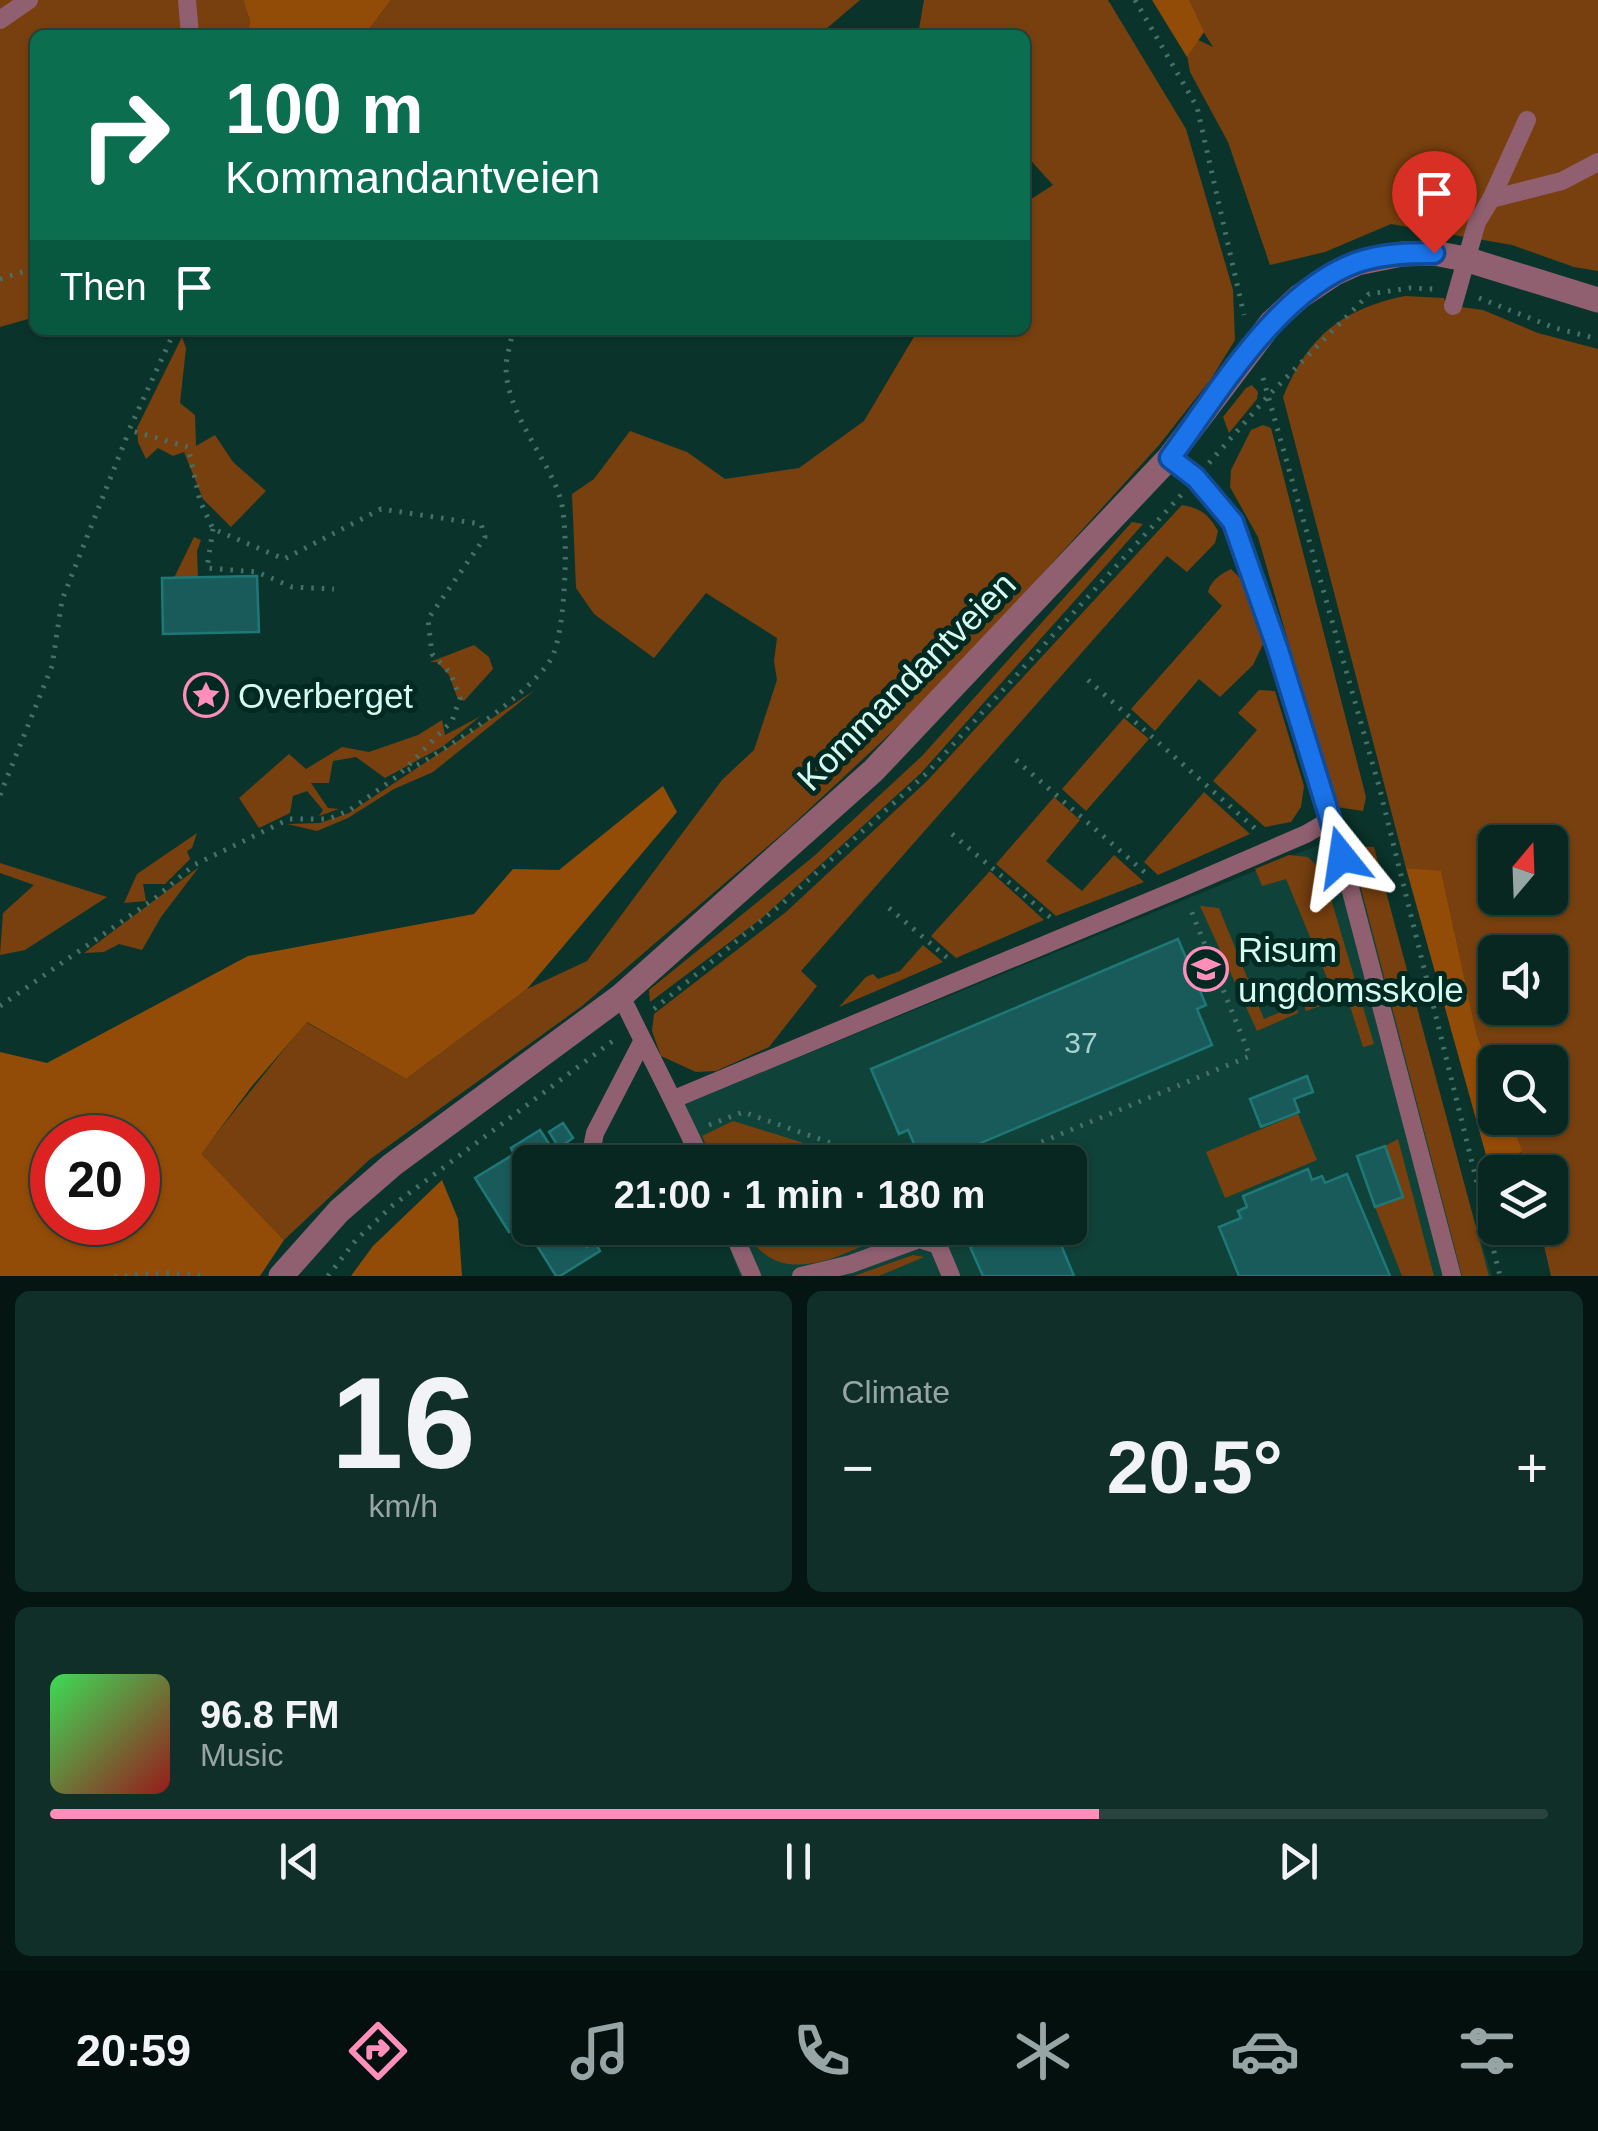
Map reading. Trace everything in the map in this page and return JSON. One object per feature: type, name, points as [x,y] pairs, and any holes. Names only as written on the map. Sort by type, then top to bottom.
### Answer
[{"type":"street","name":"Kommandantveien","points":[[281,1276],[339,1210],[392,1164],[621,996],[873,771],[1170,458],[1271,323],[1298,297],[1357,262],[1434,253],[1598,300]]},
{"type":"lane","points":[[0,20],[29,0]]},
{"type":"lane","points":[[187,0],[190,30]]},
{"type":"lane","points":[[1452,306],[1482,209],[1491,199],[1527,120]]},
{"type":"lane","points":[[1491,199],[1562,181],[1598,162]]},
{"type":"lane","points":[[1170,458],[1196,478],[1233,522],[1332,819],[1452,1276]]},
{"type":"lane","points":[[674,1100],[1306,834],[1332,819]]},
{"type":"lane","points":[[621,996],[694,1145]]},
{"type":"lane","points":[[593,1145],[642,1042]]},
{"type":"lane","points":[[801,1276],[850,1264],[919,1238],[938,1245],[952,1276]]},
{"type":"lane","points":[[738,1245],[752,1276]]},
{"type":"path","points":[[1135,0],[1197,108],[1252,349],[1269,395],[1380,790],[1500,1276]]},
{"type":"path","points":[[0,279],[30,270]]},
{"type":"path","points":[[0,794],[52,666],[62,600],[129,430],[173,335]]},
{"type":"path","points":[[0,1006],[154,899],[194,865],[289,819],[329,819],[350,810],[400,775],[444,751],[537,678],[554,655],[568,543],[561,498],[526,434],[510,386],[506,369],[511,335]]},
{"type":"path","points":[[129,430],[188,447],[200,501],[212,529],[207,568],[257,572],[292,586],[334,589]]},
{"type":"path","points":[[212,529],[284,559],[381,509],[481,524],[485,537],[428,618],[432,654],[451,674],[460,698],[452,720],[400,775]]},
{"type":"path","points":[[1088,680],[1262,834]]},
{"type":"path","points":[[1016,760],[1155,882]]},
{"type":"path","points":[[952,834],[1057,923]]},
{"type":"path","points":[[1034,1145],[1250,1056],[1187,900]]},
{"type":"path","points":[[889,908],[957,966]]},
{"type":"path","points":[[689,1133],[743,1112],[837,1145]]},
{"type":"path","points":[[114,1276],[168,1272],[206,1276]]},
{"type":"shaded area","points":[[0,0],[243,0],[250,21],[248,30],[30,30],[30,318],[0,327]]},
{"type":"shaded area","points":[[243,0],[391,0],[369,30],[248,30],[250,21]]},
{"type":"shaded area","points":[[391,0],[860,0],[825,30],[369,30]]},
{"type":"shaded area","points":[[924,0],[1108,0],[1186,129],[1233,290],[1235,340],[1211,379],[1159,445],[938,689],[789,828],[582,1006],[369,1160],[284,1240],[200,1154],[306,1022],[406,1079],[527,989],[587,961],[722,780],[754,750],[777,680],[777,638],[706,593],[654,658],[594,614],[576,588],[572,494],[594,479],[630,431],[687,452],[725,479],[799,468],[864,421],[915,335],[1030,335],[1030,200],[1053,185],[1030,160],[1030,30],[919,30]]},
{"type":"shaded area","points":[[1152,0],[1189,0],[1204,32],[1187,57]]},
{"type":"shaded area","points":[[1183,0],[1598,0],[1598,271],[1574,267],[1512,245],[1391,224],[1325,252],[1270,265],[1228,142],[1190,72],[1183,33],[1213,47]]},
{"type":"shaded area","points":[[1405,296],[1444,298],[1446,305],[1483,310],[1538,333],[1598,349],[1598,1276],[1551,1276],[1544,1245],[1568,1245],[1568,1155],[1521,1155],[1515,1135],[1568,1135],[1568,1045],[1481,1045],[1441,872],[1406,868],[1283,397],[1316,342],[1330,328],[1363,309]]},
{"type":"shaded area","points":[[182,337],[186,348],[180,403],[195,415],[196,446],[215,435],[233,462],[266,491],[231,527],[203,499],[184,452],[173,456],[158,448],[146,459],[138,442],[137,428]]},
{"type":"shaded area","points":[[1252,385],[1258,392],[1257,399],[1229,433],[1223,417]]},
{"type":"shaded area","points":[[1263,425],[1271,428],[1366,797],[1363,811],[1336,807],[1258,537],[1230,487],[1231,470],[1251,430]]},
{"type":"shaded area","points":[[1182,505],[1199,510],[1211,521],[1218,531],[1215,543],[1187,572],[1167,556],[801,971],[817,986],[769,1047],[716,1071],[696,1072],[661,1056],[652,1031],[654,1014],[786,912],[927,781]]},
{"type":"shaded area","points":[[1132,522],[1143,524],[921,773],[762,918],[650,1002],[649,990],[813,857],[922,756]]},
{"type":"shaded area","points":[[194,537],[201,540],[197,551],[198,577],[174,578]]},
{"type":"shaded area","points":[[1231,569],[1245,583],[1263,644],[1253,665],[1220,697],[1199,679],[1155,731],[1131,709],[1222,606],[1208,592],[1220,575]]},
{"type":"shaded area","points":[[474,645],[489,657],[493,669],[464,701],[457,697],[449,675],[437,662],[430,662]]},
{"type":"shaded area","points":[[535,690],[433,772],[394,789],[348,818],[317,831],[287,824],[320,823],[349,813]]},
{"type":"shaded area","points":[[1259,690],[1275,691],[1304,786],[1301,807],[1291,822],[1265,827],[1213,781],[1257,730],[1238,713]]},
{"type":"shaded area","points":[[481,716],[442,747],[385,778],[356,757],[333,761],[329,783],[311,783],[328,808],[339,809],[319,816],[323,810],[307,791],[293,796],[290,813],[259,828],[239,798],[289,754],[306,769],[342,747],[369,752],[418,735],[442,720],[445,735]]},
{"type":"shaded area","points":[[1124,718],[1149,739],[1086,811],[1062,789]]},
{"type":"shaded area","points":[[663,786],[677,812],[527,989],[406,1079],[307,1022],[201,1154],[284,1240],[260,1276],[0,1276],[0,1052],[47,1063],[248,956],[474,914],[513,869],[559,870]]},
{"type":"shaded area","points":[[1204,792],[1250,834],[1158,875],[1144,862]]},
{"type":"shaded area","points":[[1054,797],[1080,820],[1046,861],[1082,891],[1114,855],[1144,882],[1056,916],[996,864]]},
{"type":"shaded area","name":"Risum ungdomsskole","points":[[1353,831],[1478,1231],[1478,1245],[1482,1245],[1492,1276],[740,1276],[728,1245],[1087,1245],[1087,1145],[692,1145],[677,1107]]},
{"type":"shaded area","points":[[197,833],[187,851],[190,859],[165,884],[143,884],[146,901],[124,903],[137,874]]},
{"type":"shaded area","points":[[1350,846],[1374,847],[1489,1276],[1462,1276]]},
{"type":"shaded area","points":[[1289,855],[1308,857],[1323,872],[1374,1044],[1363,1047],[1347,997],[1306,1011],[1303,1003],[1332,990],[1286,879],[1262,886],[1255,869]]},
{"type":"shaded area","points":[[0,863],[107,897],[25,950],[0,955],[3,913],[34,885],[0,873]]},
{"type":"shaded area","points":[[199,867],[161,917],[142,950],[119,944],[104,952],[84,953]]},
{"type":"shaded area","points":[[1406,868],[1441,871],[1481,1045],[1478,1126]]},
{"type":"shaded area","points":[[990,871],[1044,920],[956,958],[931,936]]},
{"type":"shaded area","points":[[1200,906],[1219,908],[1264,1019],[1296,1005],[1298,1013],[1257,1031]]},
{"type":"shaded area","points":[[923,945],[943,962],[839,1007],[866,977],[873,974],[878,979],[900,971]]},
{"type":"shaded area","points":[[1298,1114],[1317,1160],[1225,1198],[1206,1152]]},
{"type":"shaded area","points":[[733,1121],[805,1145],[706,1145],[702,1136]]},
{"type":"shaded area","points":[[1480,1135],[1516,1135],[1522,1151],[1516,1155],[1486,1155]]},
{"type":"shaded area","points":[[1398,1139],[1434,1276],[1402,1276],[1375,1207],[1403,1197],[1385,1146]]},
{"type":"shaded area","points":[[442,1180],[458,1219],[462,1276],[351,1276],[373,1246]]},
{"type":"shaded area","points":[[755,1245],[866,1245],[805,1264],[777,1261]]},
{"type":"shaded area","points":[[913,1255],[924,1257],[879,1276],[854,1276]]},
{"type":"building","points":[[257,576],[259,632],[163,634],[162,578]]},
{"type":"building","points":[[1178,939],[1206,1005],[1197,1009],[1212,1045],[976,1145],[915,1145],[908,1130],[899,1134],[871,1069]]},
{"type":"building","points":[[1307,1076],[1313,1092],[1294,1099],[1299,1112],[1261,1127],[1250,1099]]},
{"type":"building","points":[[563,1123],[573,1138],[557,1145],[549,1132]]},
{"type":"building","points":[[540,1130],[550,1145],[516,1145]]},
{"type":"building","points":[[1385,1146],[1403,1197],[1375,1207],[1357,1156]]},
{"type":"building","points":[[512,1155],[512,1230],[509,1232],[475,1178]]},
{"type":"building","points":[[1308,1169],[1312,1180],[1322,1176],[1325,1183],[1347,1174],[1390,1276],[1239,1276],[1219,1227],[1241,1218],[1238,1211],[1247,1207],[1243,1196]]},
{"type":"building","points":[[537,1245],[597,1245],[600,1251],[556,1276]]},
{"type":"building","points":[[1061,1245],[1074,1276],[983,1276],[970,1247]]},
{"type":"place","name":"Overberget","points":[[206,695]]},
{"type":"place","name":"Risum ungdomsskole","points":[[1206,969]]},
{"type":"route","points":[[1342,857],[1278,650],[1233,522],[1196,478],[1170,458],[1271,323],[1298,297],[1357,262],[1434,253]]}]
